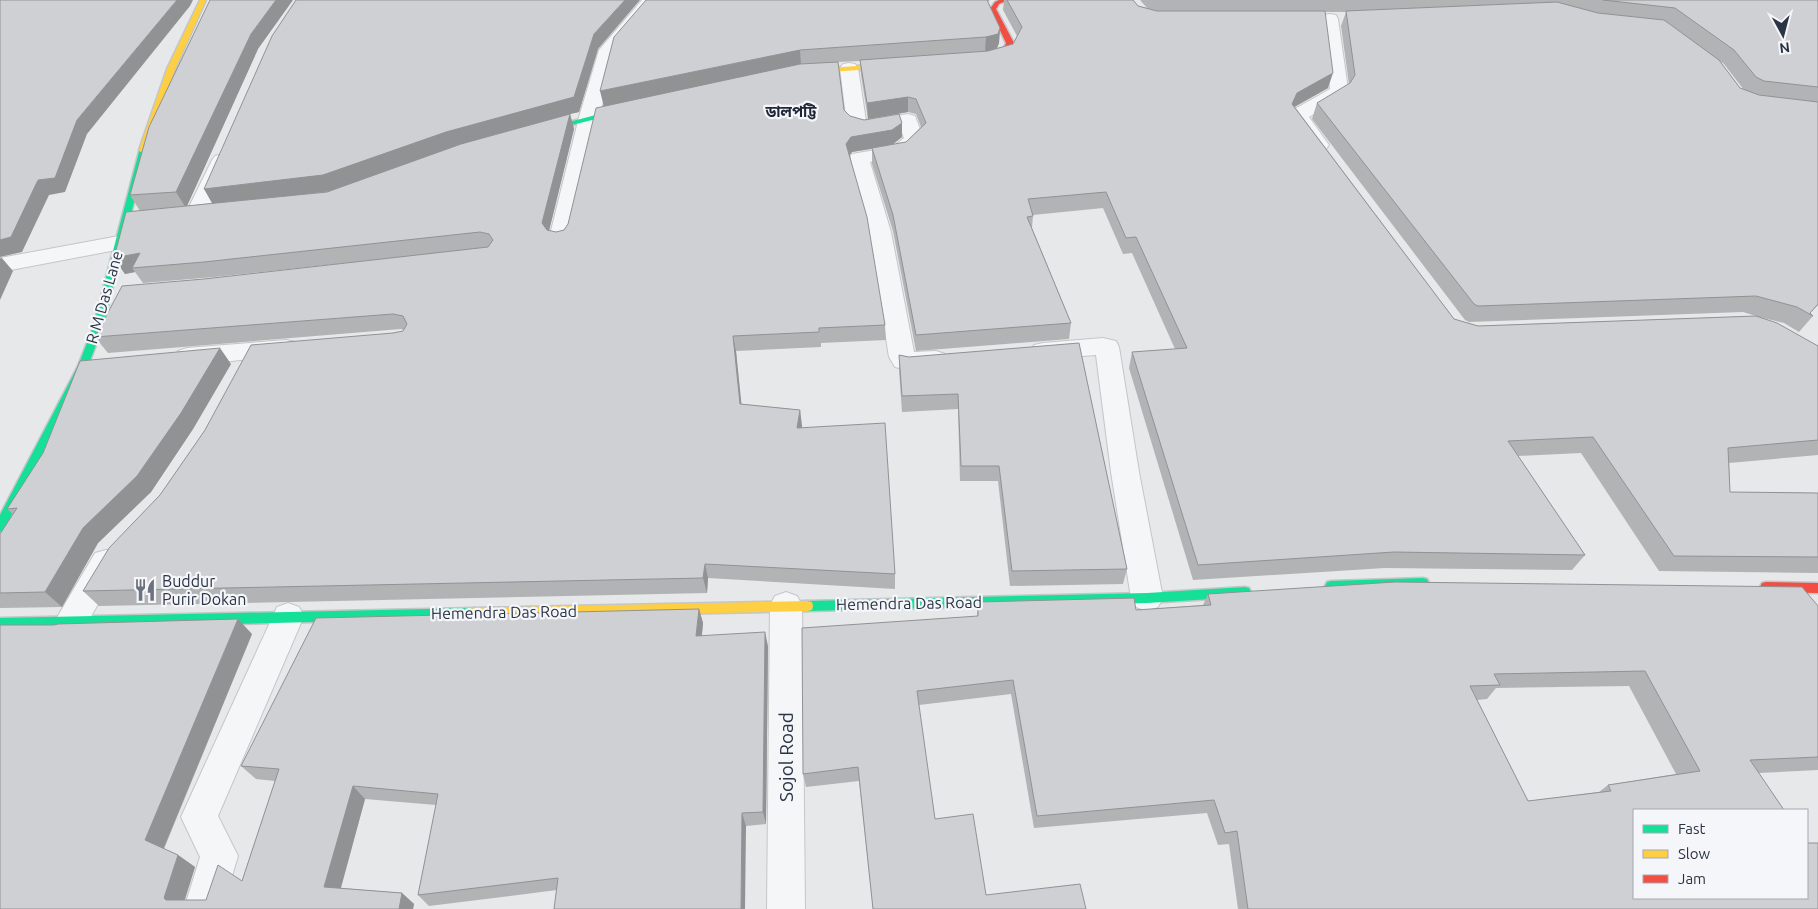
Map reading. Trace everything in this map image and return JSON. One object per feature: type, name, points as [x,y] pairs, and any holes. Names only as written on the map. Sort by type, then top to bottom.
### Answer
[{"type":"street","name":"R M Das Lane","points":[[0,527],[83,366],[98,327],[116,294],[119,243],[130,219],[142,150],[171,69],[203,0]]},
{"type":"street","points":[[560,240],[589,117],[608,50],[651,0]]},
{"type":"street","points":[[967,60],[987,59],[1005,54],[1010,43],[993,10],[997,4],[1005,0]]},
{"type":"street","points":[[1328,157],[1299,118],[1300,114],[1337,94],[1339,89],[1330,19]]},
{"type":"street","points":[[791,74],[908,64]]},
{"type":"street","points":[[849,68],[857,125],[862,127],[908,120],[914,139],[900,152],[859,158],[880,232],[902,357],[904,361],[909,362],[958,358]]},
{"type":"street","points":[[524,135],[589,117],[637,107]]},
{"type":"street","points":[[197,215],[228,146]]},
{"type":"street","points":[[0,265],[119,243]]},
{"type":"street","points":[[162,360],[308,346]]},
{"type":"street","points":[[1016,353],[1107,347],[1125,472],[1147,598]]},
{"type":"street","points":[[238,376],[253,350]]},
{"type":"street","points":[[83,366],[113,364]]},
{"type":"street","points":[[70,624],[111,553],[124,540]]},
{"type":"street","points":[[1316,587],[1385,583],[1435,584]]},
{"type":"street","points":[[1754,587],[1806,588],[1818,618]]},
{"type":"street","name":"Hemendra Das Road","points":[[0,624],[70,624],[288,616],[1147,598],[1256,591]]},
{"type":"street","name":"Sojol Road","points":[[786,605],[786,909]]},
{"type":"street","points":[[203,909],[219,856],[200,817],[288,616]]},
{"type":"building","points":[[0,0],[177,0],[77,120],[55,178],[38,180],[11,237],[0,240]]},
{"type":"building","points":[[210,0],[276,0],[251,34],[176,192],[130,195],[149,127]]},
{"type":"building","points":[[296,0],[625,0],[594,34],[574,97],[446,132],[323,175],[204,189],[272,36]]},
{"type":"building","points":[[646,0],[987,0],[1000,28],[998,34],[986,37],[800,50],[600,91],[614,37]]},
{"type":"building","points":[[1007,0],[1133,0],[1138,6],[1157,11],[1325,11],[1333,73],[1297,93],[1292,104],[1454,319],[1478,326],[1756,316],[1777,323],[1818,346],[1818,440],[1728,448],[1730,492],[1818,493],[1818,557],[1674,556],[1593,437],[1508,441],[1585,555],[1394,552],[1198,565],[1132,352],[1187,348],[1136,237],[1126,238],[1106,192],[1028,199],[1033,216],[1027,217],[1071,323],[916,335],[893,215],[872,148],[906,142],[926,123],[916,99],[908,97],[867,103],[860,60],[988,51],[1013,44],[1022,27]]},
{"type":"building","points":[[1603,0],[1818,0],[1818,87],[1764,81],[1756,77],[1734,50],[1675,8]]},
{"type":"building","points":[[1557,2],[1598,13],[1664,20],[1719,60],[1740,88],[1759,95],[1818,102],[1818,304],[1810,313],[1813,316],[1797,307],[1756,296],[1478,306],[1474,304],[1317,103],[1350,83],[1355,75],[1346,11]]},
{"type":"building","points":[[838,62],[844,110],[850,116],[864,120],[899,114],[902,123],[892,130],[851,137],[846,144],[867,217],[885,325],[819,328],[819,332],[733,336],[740,404],[800,410],[797,428],[885,423],[895,574],[705,564],[703,578],[83,591],[109,548],[160,495],[205,430],[251,345],[393,333],[403,331],[407,324],[403,316],[393,314],[95,337],[122,286],[204,279],[488,247],[493,240],[489,234],[480,232],[132,268],[140,253],[114,258],[126,212],[327,192],[461,144],[570,114],[542,223],[547,230],[556,232],[564,230],[568,224],[596,108],[800,64]]},
{"type":"building","points":[[1079,343],[1127,569],[1012,571],[999,466],[961,466],[958,394],[902,396],[899,355],[909,357]]},
{"type":"building","points":[[220,348],[181,413],[137,476],[83,528],[45,592],[0,593],[0,534],[17,508],[7,509],[43,453],[80,361]]},
{"type":"building","points":[[1395,582],[1802,587],[1818,606],[1818,757],[1750,760],[1783,809],[1633,809],[1633,899],[1808,899],[1808,843],[1818,843],[1818,909],[1248,909],[1237,831],[1225,833],[1214,800],[1037,816],[1013,680],[917,691],[935,819],[973,814],[986,895],[1080,884],[1086,909],[873,909],[858,767],[803,774],[802,628],[978,616],[978,602],[1134,598],[1136,610],[1211,605],[1208,594]],"holes":[[[1645,671],[1700,771],[1608,785],[1611,791],[1528,801],[1470,686],[1500,685],[1494,674]]]},
{"type":"building","points":[[699,609],[696,636],[765,632],[763,812],[742,813],[741,909],[554,909],[558,878],[418,895],[438,794],[353,786],[324,887],[402,893],[399,909],[0,909],[0,625],[238,619],[145,840],[178,855],[164,898],[166,900],[206,900],[218,865],[242,881],[279,769],[241,766],[316,618]]},
{"type":"traffic: fast","points":[[535,132],[630,108]]},
{"type":"traffic: fast","points":[[0,527],[83,366],[98,327],[143,150]]},
{"type":"traffic: fast","points":[[1331,586],[1423,583]]},
{"type":"traffic: fast","points":[[807,606],[1147,598],[1245,592]]},
{"type":"traffic: fast","points":[[0,624],[474,613]]},
{"type":"traffic: slow","points":[[143,150],[171,69],[203,0]]},
{"type":"traffic: slow","points":[[801,72],[898,65]]},
{"type":"traffic: slow","points":[[474,613],[807,606]]},
{"type":"traffic: jam","points":[[978,60],[1005,53],[1010,43],[993,9],[997,3],[1005,0]]},
{"type":"traffic: jam","points":[[1766,587],[1818,588]]},
{"type":"place","name":"Buddur Purir Dokan","points":[[145,590]]},
{"type":"district","name":"ডালপট্টি","points":[[791,111]]}]
